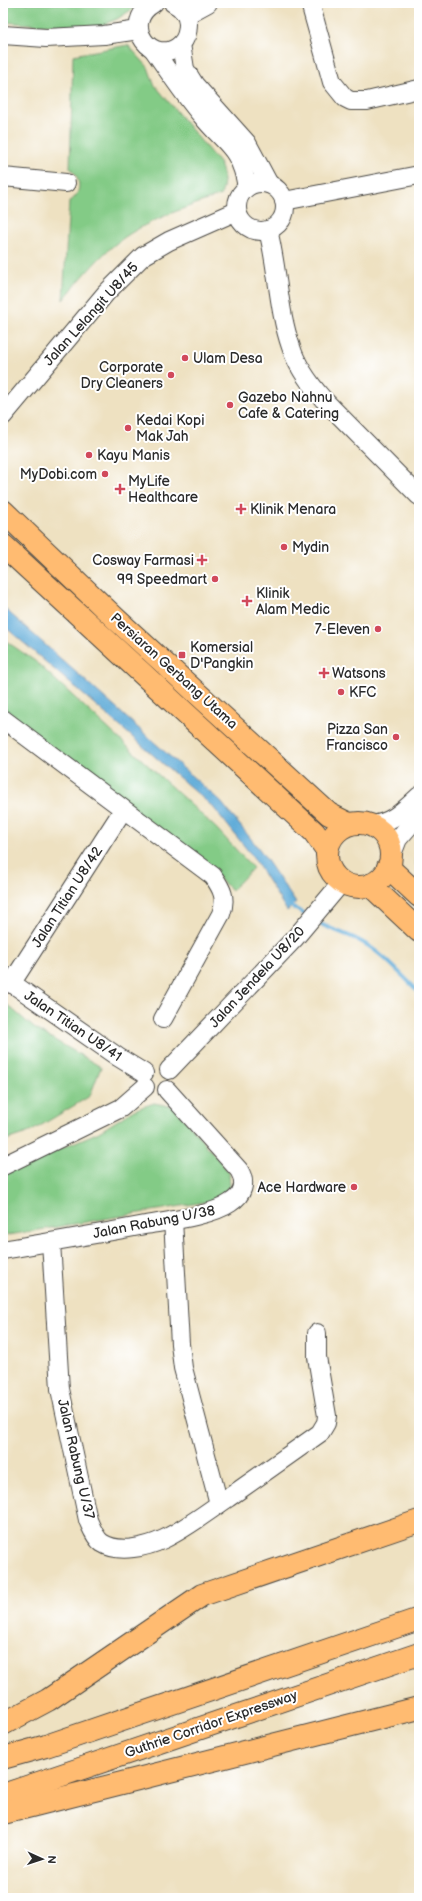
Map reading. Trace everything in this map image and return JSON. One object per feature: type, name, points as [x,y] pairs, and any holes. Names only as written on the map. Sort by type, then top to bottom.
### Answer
[{"type":"main road","name":"Persiaran Gerbang Utama","points":[[3,512],[116,619],[329,814],[359,825]]},
{"type":"main road","name":"Persiaran Gerbang Utama","points":[[3,546],[314,832],[327,850]]},
{"type":"main road","points":[[359,825],[378,830],[386,838],[390,847],[389,862],[384,875],[370,885],[361,887],[351,886],[342,882],[330,869],[327,860],[327,850],[335,834],[359,825]]},
{"type":"main road","points":[[389,862],[419,896]]},
{"type":"main road","points":[[370,885],[419,931]]},
{"type":"main road","points":[[3,1724],[48,1700],[202,1595],[419,1521]]},
{"type":"main road","points":[[3,1758],[46,1746],[419,1619]]},
{"type":"main road","name":"Guthrie Corridor Expressway","points":[[3,1795],[419,1654]]},
{"type":"main road","points":[[3,1813],[419,1708]]},
{"type":"street","points":[[154,3],[142,14],[139,30],[144,41],[153,49],[203,118],[237,154],[244,168],[247,187]]},
{"type":"street","points":[[153,49],[159,51],[171,50],[181,44],[187,33],[188,21],[186,15],[173,3]]},
{"type":"street","points":[[186,15],[208,3]]},
{"type":"street","points":[[310,3],[332,82],[345,98],[351,101],[367,101],[419,89]]},
{"type":"street","points":[[3,35],[46,38],[104,35],[139,30]]},
{"type":"street","points":[[181,44],[185,69],[195,85],[247,143],[269,184],[279,191],[284,201],[283,215],[275,226],[268,230],[255,230],[249,228],[239,218],[237,211],[238,198],[247,187],[255,183],[269,184]]},
{"type":"street","points":[[284,201],[419,175]]},
{"type":"street","points":[[3,177],[66,183]]},
{"type":"street","name":"Jalan Lelangit U8/45","points":[[3,416],[106,293],[143,256],[169,241],[237,211]]},
{"type":"street","points":[[268,230],[273,251],[284,325],[291,349],[301,368],[310,383],[323,399],[419,496]]},
{"type":"street","points":[[5,726],[213,876],[224,894],[224,906],[221,914],[163,1019]]},
{"type":"street","points":[[359,825],[380,825],[390,821],[419,796]]},
{"type":"street","name":"Jalan Titian U8/42","points":[[7,980],[123,810]]},
{"type":"street","points":[[389,862],[398,839],[419,815]]},
{"type":"street","name":"Jalan Jendela U8/20","points":[[169,1070],[295,938],[342,882]]},
{"type":"street","name":"Jalan Titian U8/41","points":[[7,980],[118,1057],[144,1080]]},
{"type":"street","points":[[3,1166],[121,1108],[144,1080],[150,1067],[158,1064],[169,1070],[172,1080],[167,1090],[155,1094],[151,1093],[144,1080]]},
{"type":"street","name":"Jalan Rabung U/38","points":[[3,1250],[173,1220],[222,1208],[238,1197],[243,1190],[244,1183],[238,1170],[167,1090]]},
{"type":"street","points":[[173,1220],[180,1344],[183,1368],[219,1504]]},
{"type":"street","name":"Jalan Rabung U/37","points":[[51,1242],[60,1389],[88,1520],[93,1532],[101,1542],[110,1546],[121,1549],[134,1548],[163,1539],[219,1504],[320,1433],[326,1423],[326,1402],[317,1358],[317,1334]]},
{"type":"green space","points":[[3,3],[142,3],[117,19],[97,27],[54,26],[3,22]]},
{"type":"green space","points":[[128,45],[148,67],[154,84],[220,164],[224,180],[221,195],[165,216],[137,229],[113,246],[99,259],[63,300],[69,202],[77,194],[79,185],[74,172],[70,168],[73,55]]},
{"type":"green space","points":[[3,639],[35,661],[216,828],[253,868],[232,890],[196,859],[3,712]]},
{"type":"green space","points":[[419,841],[419,867],[415,864]]},
{"type":"green space","points":[[3,1001],[34,1028],[101,1067],[90,1096],[30,1132],[3,1141]]},
{"type":"green space","points":[[154,1103],[174,1107],[229,1172],[230,1187],[211,1201],[3,1236],[3,1173],[99,1132],[134,1110]]},
{"type":"water","points":[[3,607],[221,802],[260,850],[296,903],[287,911],[253,857],[213,807],[3,625]]},
{"type":"waterway","points":[[289,903],[292,907],[308,916]]},
{"type":"waterway","points":[[315,921],[326,927],[355,938],[368,946],[384,958],[419,992]]},
{"type":"place","name":"Ulam Desa","points":[[185,358]]},
{"type":"place","name":"Corporate Dry Cleaners","points":[[171,375]]},
{"type":"place","name":"Gazebo Nahnu Cafe & Catering","points":[[230,405]]},
{"type":"place","name":"Kedai Kopi Mak Jah","points":[[128,428]]},
{"type":"place","name":"Kayu Manis","points":[[89,455]]},
{"type":"place","name":"MyDobi.com","points":[[105,474]]},
{"type":"place","name":"MyLife Healthcare","points":[[120,489]]},
{"type":"place","name":"Klinik Menara","points":[[241,509]]},
{"type":"place","name":"Mydin","points":[[284,547]]},
{"type":"place","name":"Cosway Farmasi","points":[[202,560]]},
{"type":"place","name":"99 Speedmart","points":[[215,579]]},
{"type":"place","name":"Klinik Alam Medic","points":[[247,601]]},
{"type":"place","name":"7-Eleven","points":[[378,629]]},
{"type":"place","name":"Komersial D'Pangkin","points":[[182,655]]},
{"type":"place","name":"Watsons","points":[[324,673]]},
{"type":"place","name":"KFC","points":[[341,692]]},
{"type":"place","name":"Pizza San Francisco","points":[[396,737]]},
{"type":"place","name":"Ace Hardware","points":[[354,1187]]}]
